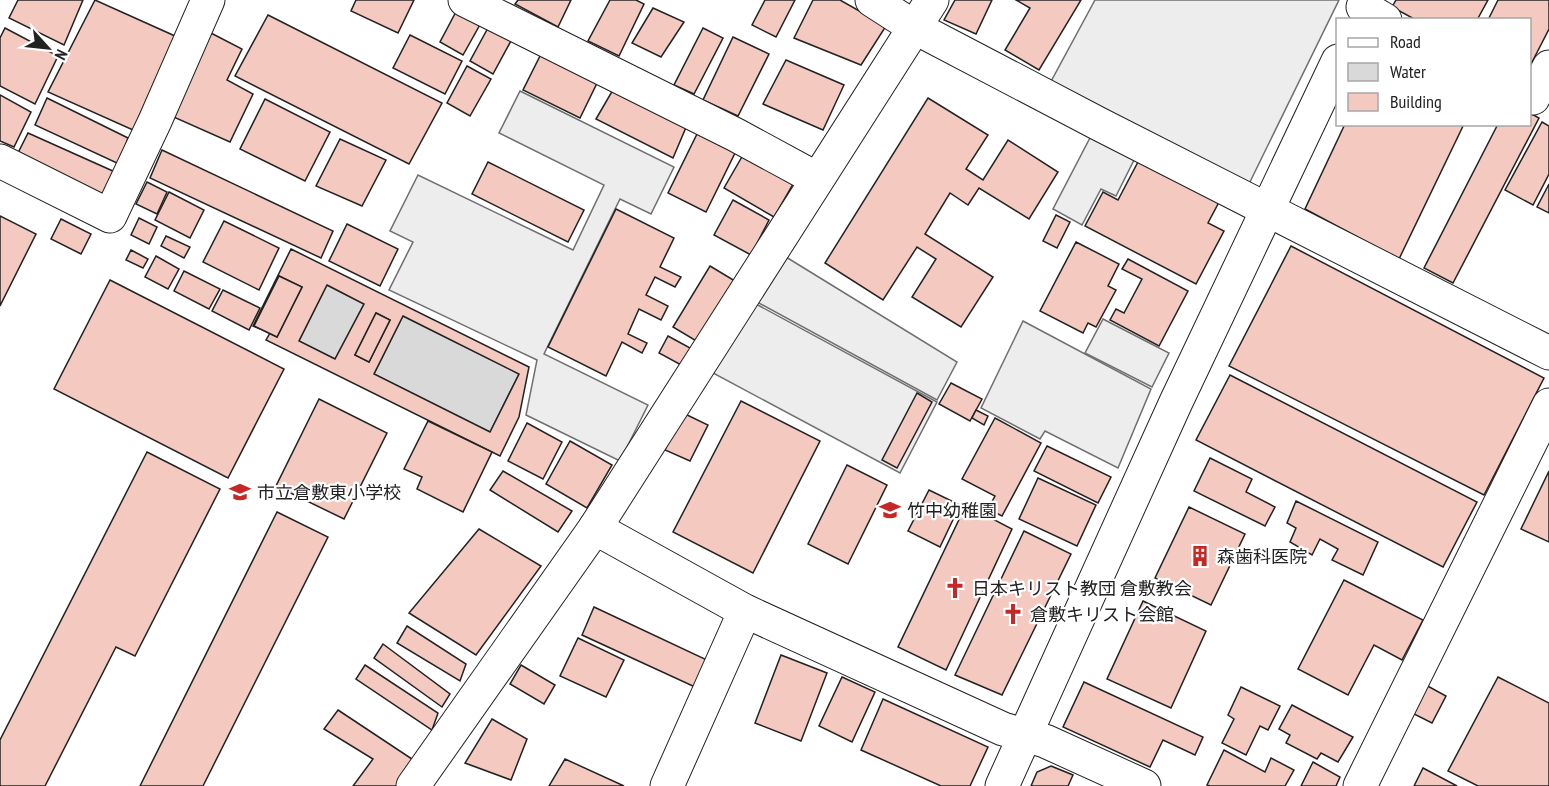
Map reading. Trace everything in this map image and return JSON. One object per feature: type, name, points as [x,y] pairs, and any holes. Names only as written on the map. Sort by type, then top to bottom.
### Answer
[{"type":"street","points":[[0,161],[110,216],[155,122],[208,0]]},
{"type":"street","points":[[465,0],[736,135],[817,179]]},
{"type":"street","points":[[872,0],[915,27],[1099,124],[1549,352]]},
{"type":"street","points":[[413,786],[595,528],[932,0]]},
{"type":"street","points":[[1002,786],[1176,402],[1336,65]]},
{"type":"street","points":[[1537,100],[1549,67]]},
{"type":"street","points":[[1360,786],[1549,405]]},
{"type":"street","points":[[595,528],[745,611],[1003,729],[1045,741],[1144,786]]},
{"type":"street","points":[[667,786],[745,611]]},
{"type":"shaded area","points":[[1095,0],[1339,0],[1247,188],[1048,87]]},
{"type":"shaded area","points":[[520,91],[674,167],[651,214],[620,199],[544,354],[648,405],[620,461],[526,415],[537,360],[389,290],[413,242],[390,231],[418,175],[573,250],[604,185],[499,133]]},
{"type":"shaded area","points":[[1092,134],[1136,156],[1116,196],[1101,189],[1082,225],[1053,209]]},
{"type":"shaded area","points":[[786,257],[957,362],[937,400],[757,302]]},
{"type":"shaded area","points":[[756,304],[937,402],[900,473],[713,373]]},
{"type":"shaded area","points":[[1103,319],[1169,353],[1152,387],[1085,353]]},
{"type":"shaded area","points":[[1023,321],[1151,389],[1118,468],[1045,431],[1040,439],[981,408]]},
{"type":"water","points":[[327,285],[364,304],[335,359],[299,341]]},
{"type":"water","points":[[403,316],[519,374],[490,432],[374,374]]},
{"type":"building","points":[[18,0],[83,0],[64,45],[9,18]]},
{"type":"building","points":[[95,0],[175,36],[133,130],[48,92]]},
{"type":"building","points":[[356,0],[414,0],[398,33],[351,11]]},
{"type":"building","points":[[518,0],[571,0],[558,27],[515,4]]},
{"type":"building","points":[[610,0],[636,0],[644,4],[619,56],[588,41]]},
{"type":"building","points":[[765,0],[795,0],[776,37],[752,25]]},
{"type":"building","points":[[813,0],[840,0],[886,26],[861,65],[794,38]]},
{"type":"building","points":[[955,0],[992,0],[976,34],[944,20]]},
{"type":"building","points":[[1016,0],[1081,0],[1039,70],[1005,50],[1030,8]]},
{"type":"building","points":[[1396,0],[1488,0],[1478,18],[1412,18],[1392,7]]},
{"type":"building","points":[[1498,0],[1549,0],[1549,29],[1531,64],[1531,18],[1489,18]]},
{"type":"building","points":[[458,8],[482,21],[463,55],[440,42]]},
{"type":"building","points":[[653,8],[684,22],[661,57],[632,43]]},
{"type":"building","points":[[268,15],[442,103],[409,164],[235,76]]},
{"type":"building","points":[[489,26],[512,39],[493,74],[470,61]]},
{"type":"building","points":[[5,28],[58,56],[35,104],[0,86],[0,38]]},
{"type":"building","points":[[703,28],[723,38],[694,94],[674,85]]},
{"type":"building","points":[[209,32],[242,49],[227,80],[253,94],[230,142],[169,115]]},
{"type":"building","points":[[410,35],[462,61],[445,94],[393,68]]},
{"type":"building","points":[[733,37],[769,54],[738,116],[703,100]]},
{"type":"building","points":[[542,52],[599,79],[580,118],[523,90]]},
{"type":"building","points":[[786,60],[844,85],[823,130],[763,104]]},
{"type":"building","points":[[467,66],[491,79],[470,116],[447,103]]},
{"type":"building","points":[[614,88],[687,125],[673,158],[596,119]]},
{"type":"building","points":[[0,95],[31,112],[14,147],[0,141]]},
{"type":"building","points":[[47,98],[128,138],[119,164],[35,125]]},
{"type":"building","points":[[928,98],[988,135],[966,169],[983,180],[1008,140],[1058,172],[1029,219],[979,188],[968,205],[950,193],[925,234],[993,277],[961,327],[912,297],[936,259],[917,247],[883,300],[825,263]]},
{"type":"building","points":[[265,99],[330,132],[305,181],[240,149]]},
{"type":"building","points":[[1531,114],[1539,118],[1453,283],[1424,268],[1497,126],[1531,126]]},
{"type":"building","points":[[1542,122],[1549,126],[1549,174],[1533,205],[1505,190]]},
{"type":"building","points":[[1344,126],[1463,126],[1399,259],[1305,209]]},
{"type":"building","points":[[698,132],[736,151],[706,212],[668,193]]},
{"type":"building","points":[[28,133],[115,172],[105,196],[16,157]]},
{"type":"building","points":[[340,139],[386,160],[362,206],[316,186]]},
{"type":"building","points":[[162,150],[333,231],[321,258],[150,178]]},
{"type":"building","points":[[743,155],[793,184],[774,217],[724,188]]},
{"type":"building","points":[[1139,160],[1219,202],[1208,223],[1224,231],[1196,284],[1085,226],[1103,192],[1118,200]]},
{"type":"building","points":[[488,162],[584,210],[568,242],[472,194]]},
{"type":"building","points":[[147,182],[167,192],[157,214],[136,204]]},
{"type":"building","points":[[1549,184],[1549,213],[1537,207]]},
{"type":"building","points":[[169,192],[204,210],[190,238],[155,220]]},
{"type":"building","points":[[733,200],[769,220],[751,255],[714,235]]},
{"type":"building","points":[[616,209],[674,238],[660,267],[681,277],[675,287],[655,277],[646,295],[668,306],[661,320],[639,309],[628,334],[647,343],[642,353],[622,342],[606,376],[548,347]]},
{"type":"building","points":[[1056,215],[1070,222],[1057,248],[1043,241]]},
{"type":"building","points":[[0,216],[36,234],[0,306]]},
{"type":"building","points":[[139,218],[157,227],[149,244],[131,235]]},
{"type":"building","points":[[61,219],[91,234],[81,254],[51,239]]},
{"type":"building","points":[[224,221],[279,248],[259,290],[203,262]]},
{"type":"building","points":[[347,224],[398,249],[380,286],[329,261]]},
{"type":"building","points":[[166,236],[190,247],[184,258],[161,246]]},
{"type":"building","points":[[1076,242],[1119,264],[1108,286],[1116,290],[1096,327],[1088,323],[1083,333],[1040,311]]},
{"type":"building","points":[[1291,246],[1544,378],[1484,495],[1229,366]]},
{"type":"building","points":[[291,249],[529,367],[519,417],[500,456],[266,340],[270,334],[277,337],[302,287],[279,276],[254,326],[260,329],[253,326]],"holes":[[[327,285],[364,304],[335,359],[299,341]],[[376,313],[390,320],[369,362],[355,355]],[[403,316],[519,374],[490,432],[374,374]]]},
{"type":"building","points":[[131,250],[148,259],[143,268],[126,260]]},
{"type":"building","points":[[156,256],[179,269],[168,289],[145,277]]},
{"type":"building","points":[[1128,259],[1188,291],[1159,346],[1110,320],[1116,309],[1124,313],[1142,279],[1122,269]]},
{"type":"building","points":[[710,266],[735,281],[698,342],[673,327]]},
{"type":"building","points":[[184,271],[220,289],[209,309],[174,291]]},
{"type":"building","points":[[279,276],[302,287],[277,337],[254,326]]},
{"type":"building","points":[[110,280],[284,369],[228,478],[54,389]]},
{"type":"building","points":[[223,290],[260,308],[249,330],[212,311]]},
{"type":"building","points":[[376,313],[390,320],[369,362],[355,355]]},
{"type":"building","points":[[668,336],[692,349],[683,366],[659,353]]},
{"type":"building","points":[[1230,375],[1477,502],[1443,567],[1196,440]]},
{"type":"building","points":[[951,383],[982,399],[970,421],[939,404]]},
{"type":"building","points":[[917,393],[932,402],[897,468],[882,460]]},
{"type":"building","points":[[319,399],[387,433],[344,519],[276,486]]},
{"type":"building","points":[[741,401],[820,441],[753,573],[673,532]]},
{"type":"building","points":[[976,410],[988,416],[984,425],[972,418]]},
{"type":"building","points":[[683,413],[708,425],[690,461],[665,450]]},
{"type":"building","points":[[995,418],[1041,443],[1002,516],[988,509],[995,496],[962,479]]},
{"type":"building","points":[[428,421],[492,452],[463,512],[417,489],[422,477],[404,469]]},
{"type":"building","points":[[527,423],[562,442],[543,479],[508,461]]},
{"type":"building","points":[[570,441],[612,465],[587,508],[546,484]]},
{"type":"building","points":[[1047,446],[1111,477],[1098,503],[1034,471]]},
{"type":"building","points":[[147,452],[220,489],[135,656],[116,647],[45,786],[0,786],[0,740]]},
{"type":"building","points":[[1210,458],[1252,479],[1246,492],[1275,507],[1265,526],[1194,491]]},
{"type":"building","points":[[847,465],[887,485],[848,564],[808,544]]},
{"type":"building","points":[[503,471],[572,511],[558,532],[490,490]]},
{"type":"building","points":[[1549,471],[1549,542],[1521,529]]},
{"type":"building","points":[[1038,478],[1096,505],[1077,546],[1019,519]]},
{"type":"building","points":[[929,490],[960,505],[940,547],[908,531]]},
{"type":"building","points":[[1296,501],[1378,542],[1363,575],[1332,560],[1338,549],[1320,539],[1312,555],[1290,542],[1296,528],[1287,523]]},
{"type":"building","name":"日本キリスト教団 倉敷教会","points":[[966,505],[1012,529],[946,670],[898,647]]},
{"type":"building","name":"森歯科医院","points":[[1189,507],[1245,534],[1211,605],[1155,578]]},
{"type":"building","points":[[277,512],[328,537],[203,786],[140,786]]},
{"type":"building","points":[[479,529],[541,566],[476,655],[409,613]]},
{"type":"building","name":"倉敷キリスト会館","points":[[1024,531],[1071,554],[1002,695],[955,675]]},
{"type":"building","points":[[1344,580],[1423,620],[1402,660],[1374,645],[1348,695],[1298,669]]},
{"type":"building","points":[[1143,601],[1206,631],[1171,708],[1107,679]]},
{"type":"building","points":[[594,607],[707,660],[695,687],[582,635]]},
{"type":"building","points":[[407,626],[466,664],[460,681],[397,643]]},
{"type":"building","points":[[578,638],[624,660],[606,697],[560,676]]},
{"type":"building","points":[[383,644],[450,694],[442,707],[374,658]]},
{"type":"building","points":[[781,655],[827,673],[801,741],[755,723]]},
{"type":"building","points":[[365,665],[438,713],[432,730],[356,679]]},
{"type":"building","points":[[521,665],[555,685],[544,704],[510,684]]},
{"type":"building","points":[[842,677],[875,692],[852,742],[819,726]]},
{"type":"building","points":[[1498,677],[1549,703],[1549,786],[1478,786],[1448,771]]},
{"type":"building","points":[[1084,682],[1203,737],[1195,755],[1163,740],[1150,767],[1063,727]]},
{"type":"building","points":[[1424,684],[1446,696],[1432,723],[1410,712]]},
{"type":"building","points":[[1241,687],[1280,706],[1268,730],[1260,726],[1246,755],[1222,743],[1234,719],[1228,715]]},
{"type":"building","points":[[883,699],[988,747],[970,786],[941,786],[861,750]]},
{"type":"building","points":[[1292,705],[1353,737],[1338,762],[1321,753],[1317,759],[1286,743],[1290,735],[1279,729]]},
{"type":"building","points":[[338,710],[415,761],[396,786],[353,786],[373,759],[324,729]]},
{"type":"building","points":[[492,719],[527,739],[511,780],[465,763]]},
{"type":"building","points":[[1224,750],[1265,772],[1271,758],[1294,770],[1285,786],[1207,785]]},
{"type":"building","points":[[565,759],[624,786],[549,786]]},
{"type":"building","points":[[1313,762],[1340,777],[1336,786],[1301,786]]},
{"type":"building","points":[[1051,766],[1073,775],[1068,786],[1031,786],[1037,772]]},
{"type":"building","points":[[1423,768],[1457,786],[1414,786]]},
{"type":"place","name":"市立倉敷東小学校","points":[[240,492]]},
{"type":"place","name":"竹中幼稚園","points":[[890,510]]},
{"type":"place","name":"森歯科医院","points":[[1200,556]]},
{"type":"place","name":"日本キリスト教団 倉敷教会","points":[[955,588]]},
{"type":"place","name":"倉敷キリスト会館","points":[[1013,614]]}]
